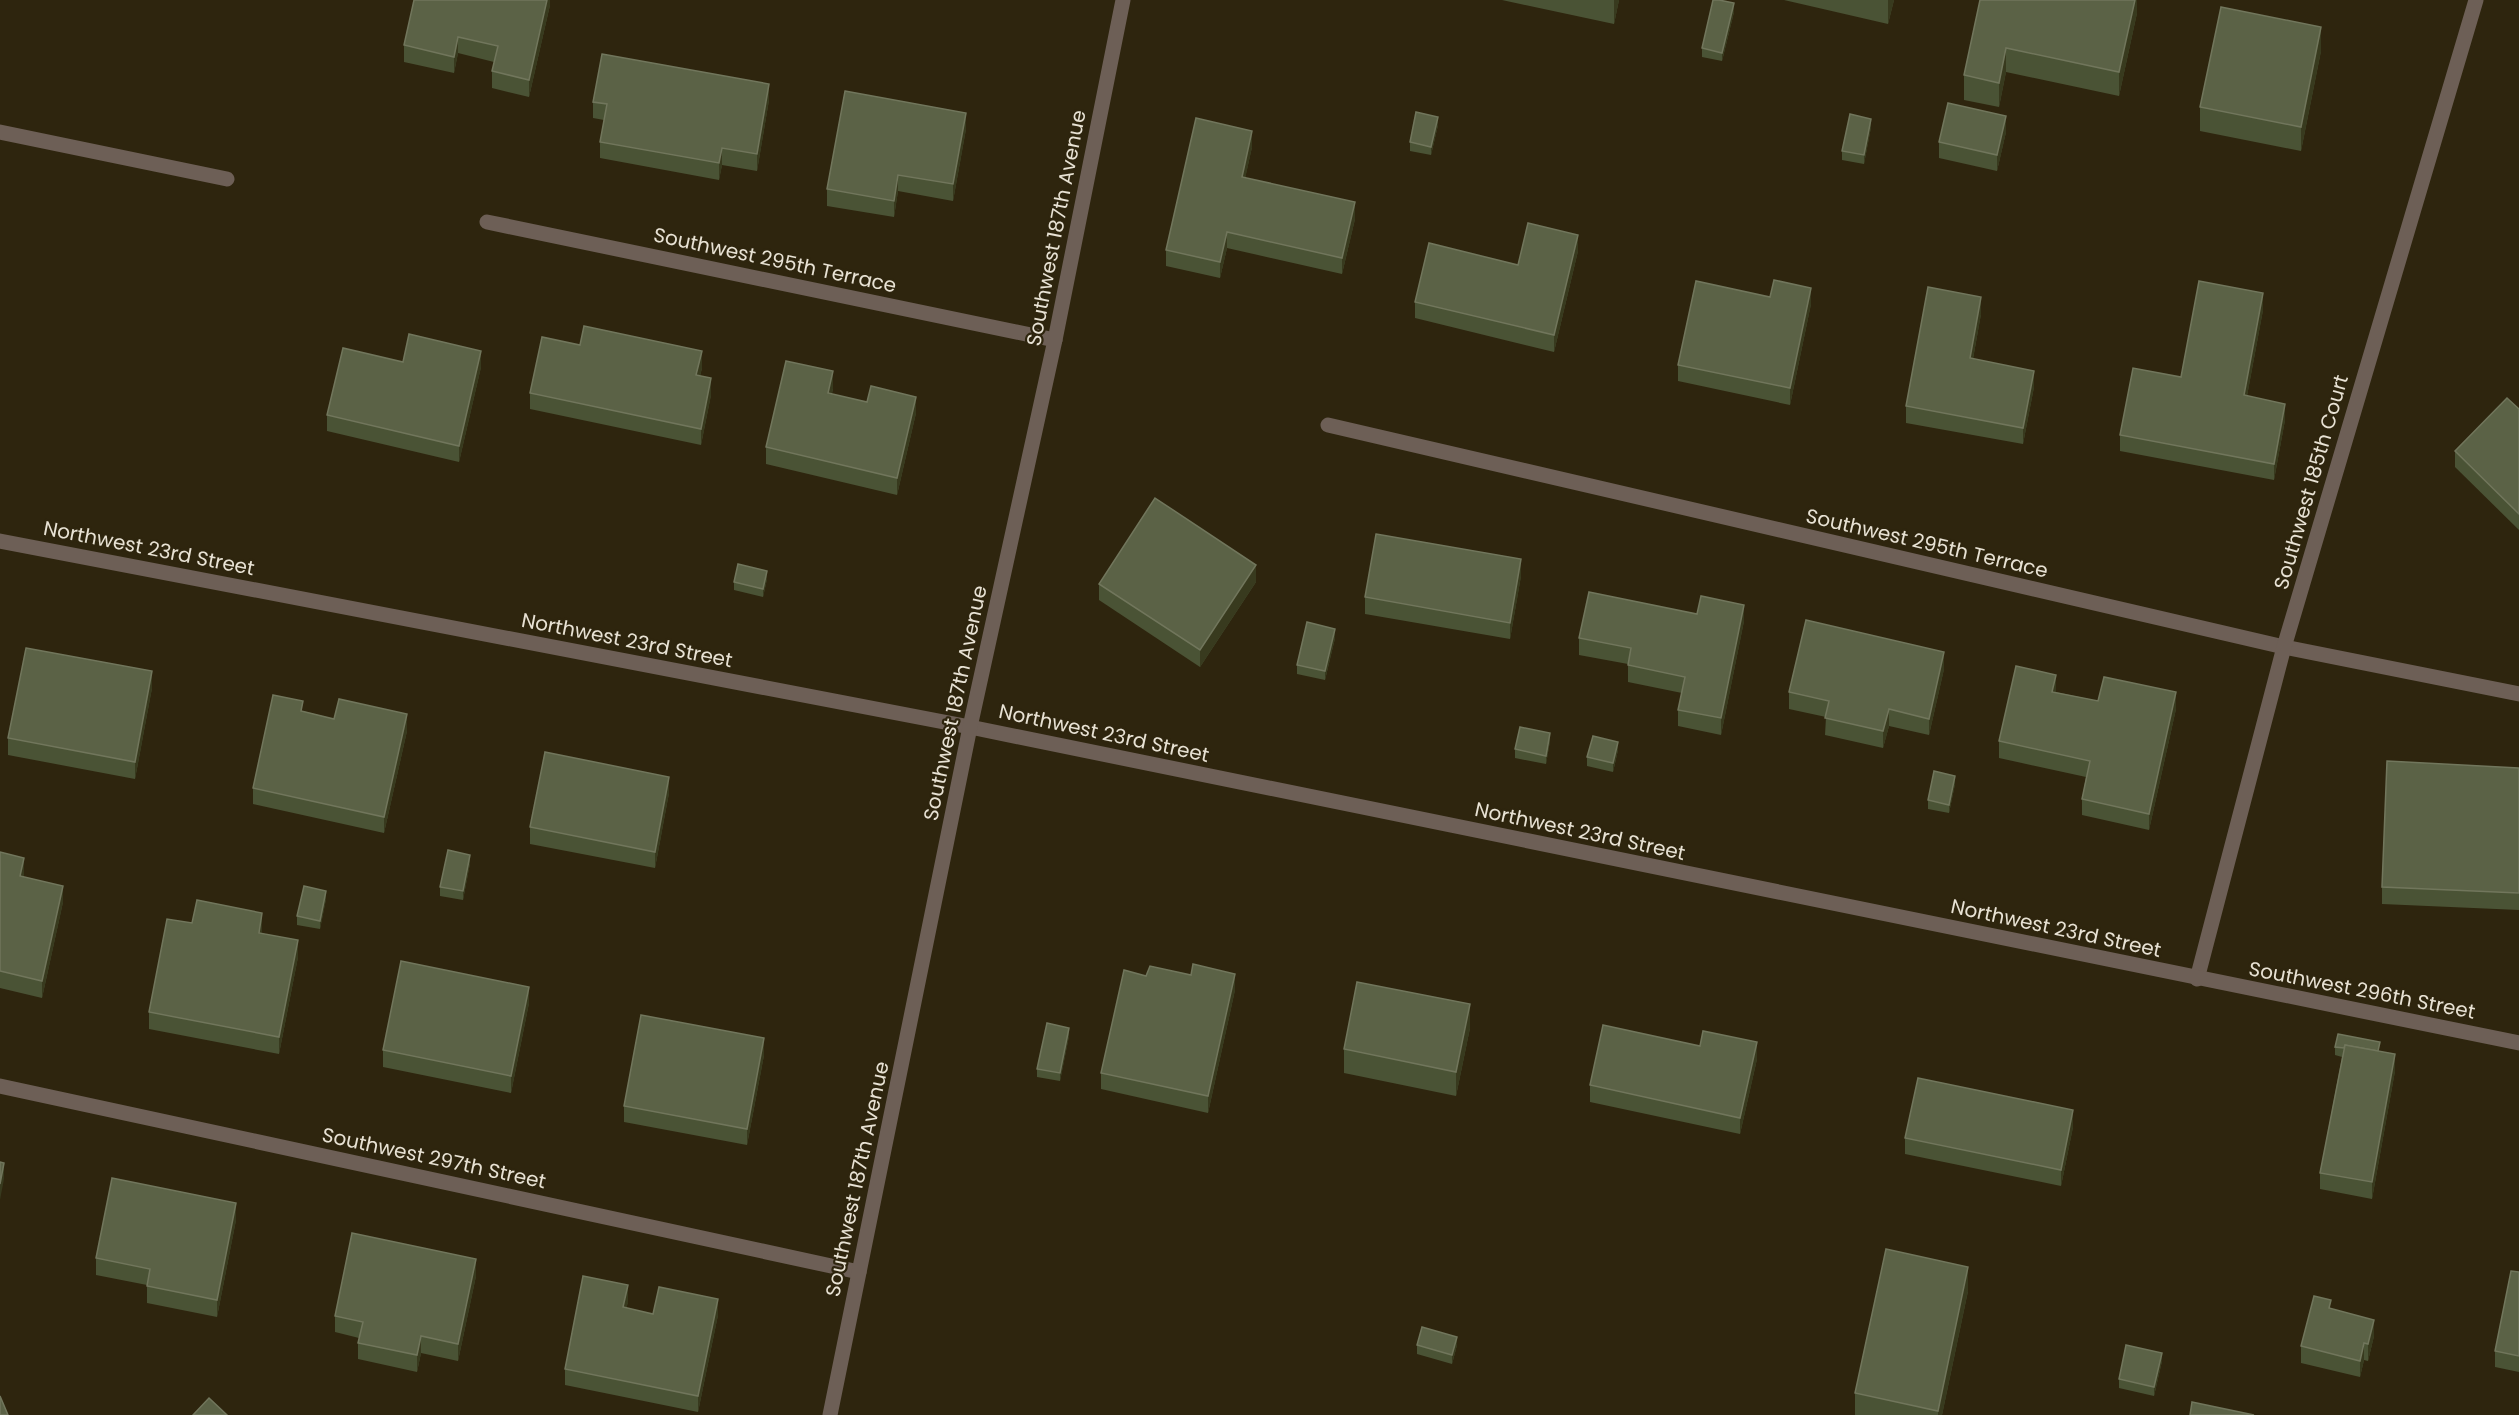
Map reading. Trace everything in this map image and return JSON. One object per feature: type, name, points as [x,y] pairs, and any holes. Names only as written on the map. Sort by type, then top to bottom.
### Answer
[{"type":"street","name":"Southwest 187th Avenue","points":[[830,1415],[970,728],[1055,340],[1123,0]]},
{"type":"street","name":"Southwest 185th Court","points":[[2197,979],[2284,647],[2476,0]]},
{"type":"street","points":[[0,132],[227,178]]},
{"type":"street","name":"Southwest 295th Terrace","points":[[487,222],[1055,340]]},
{"type":"street","name":"Southwest 295th Terrace","points":[[1328,425],[2284,647],[2519,694]]},
{"type":"street","name":"Northwest 23rd Street","points":[[0,541],[970,728],[2197,979]]},
{"type":"street","name":"Southwest 296th Street","points":[[2197,979],[2519,1043]]},
{"type":"street","name":"Southwest 297th Street","points":[[0,1086],[859,1272]]},
{"type":"building","points":[[414,0],[547,0],[529,80],[492,71],[498,46],[458,37],[454,57],[404,45]]},
{"type":"building","points":[[1713,0],[1734,3],[1722,53],[1702,48]]},
{"type":"building","points":[[1980,0],[2135,0],[2119,72],[2006,48],[1999,83],[1964,75]]},
{"type":"building","points":[[2221,7],[2321,27],[2301,127],[2200,107]]},
{"type":"building","points":[[602,54],[769,84],[757,154],[722,148],[719,163],[600,142],[607,104],[593,102]]},
{"type":"building","points":[[845,91],[966,113],[953,184],[898,175],[894,201],[827,189]]},
{"type":"building","points":[[1948,103],[2006,116],[1997,155],[1939,142]]},
{"type":"building","points":[[1416,112],[1438,117],[1431,147],[1410,142]]},
{"type":"building","points":[[1850,114],[1871,119],[1864,155],[1842,151]]},
{"type":"building","points":[[1196,118],[1252,131],[1242,177],[1355,202],[1342,258],[1227,232],[1220,262],[1166,250]]},
{"type":"building","points":[[1528,223],[1578,235],[1554,335],[1415,302],[1429,243],[1518,265]]},
{"type":"building","points":[[1774,280],[1811,288],[1790,388],[1678,365],[1696,281],[1770,297]]},
{"type":"building","points":[[2199,281],[2263,293],[2244,395],[2285,404],[2274,464],[2120,435],[2133,368],[2181,377]]},
{"type":"building","points":[[1928,287],[1981,297],[1970,358],[2034,371],[2023,428],[1906,406]]},
{"type":"building","points":[[584,326],[702,351],[696,375],[711,378],[701,429],[530,393],[542,337],[580,345]]},
{"type":"building","points":[[409,334],[481,351],[459,446],[327,415],[343,348],[403,362]]},
{"type":"building","points":[[786,361],[833,371],[828,393],[867,402],[871,386],[916,397],[897,478],[766,447]]},
{"type":"building","points":[[2507,398],[2519,409],[2519,514],[2455,451]]},
{"type":"building","points":[[1155,498],[1256,565],[1200,650],[1099,584]]},
{"type":"building","points":[[1376,534],[1521,559],[1510,623],[1365,597]]},
{"type":"building","points":[[738,564],[767,571],[763,589],[734,582]]},
{"type":"building","points":[[1589,592],[1697,614],[1701,596],[1744,605],[1721,718],[1678,710],[1685,677],[1628,665],[1631,648],[1579,638]]},
{"type":"building","points":[[1806,620],[1944,652],[1929,719],[1889,709],[1883,731],[1825,718],[1829,701],[1789,692]]},
{"type":"building","points":[[1307,622],[1335,629],[1325,671],[1297,665]]},
{"type":"building","points":[[26,648],[152,671],[135,762],[8,738]]},
{"type":"building","points":[[2016,666],[2056,675],[2052,692],[2098,701],[2104,677],[2176,692],[2149,814],[2082,799],[2090,761],[1999,741]]},
{"type":"building","points":[[273,695],[303,701],[301,711],[334,719],[339,699],[407,714],[384,817],[253,788]]},
{"type":"building","points":[[1520,727],[1550,733],[1546,756],[1515,749]]},
{"type":"building","points":[[1593,736],[1618,742],[1613,763],[1587,757]]},
{"type":"building","points":[[545,752],[669,777],[655,852],[530,827]]},
{"type":"building","points":[[2387,761],[2519,768],[2519,893],[2382,887]]},
{"type":"building","points":[[1934,771],[1955,776],[1949,805],[1928,800]]},
{"type":"building","points":[[448,850],[470,855],[463,891],[440,887]]},
{"type":"building","points":[[0,852],[24,858],[20,876],[63,886],[42,981],[0,971]]},
{"type":"building","points":[[304,886],[326,891],[320,921],[297,916]]},
{"type":"building","points":[[197,900],[262,913],[259,933],[298,940],[279,1037],[149,1012],[167,919],[192,923]]},
{"type":"building","points":[[401,961],[529,987],[511,1076],[383,1050]]},
{"type":"building","points":[[1193,964],[1235,974],[1208,1096],[1101,1073],[1124,970],[1146,976],[1150,966],[1191,975]]},
{"type":"building","points":[[1357,982],[1470,1004],[1456,1072],[1344,1049]]},
{"type":"building","points":[[641,1015],[764,1038],[747,1129],[624,1106]]},
{"type":"building","points":[[1047,1023],[1069,1028],[1060,1073],[1037,1069]]},
{"type":"building","points":[[1603,1025],[1700,1046],[1703,1031],[1757,1042],[1740,1118],[1590,1085]]},
{"type":"building","points":[[2338,1034],[2380,1042],[2378,1051],[2345,1045],[2344,1048],[2335,1047]]},
{"type":"building","points":[[2345,1045],[2395,1054],[2372,1182],[2320,1173]]},
{"type":"building","points":[[1918,1078],[2073,1110],[2061,1170],[1905,1138]]},
{"type":"building","points":[[0,1162],[4,1163],[0,1184]]},
{"type":"building","points":[[112,1178],[236,1203],[217,1300],[147,1286],[150,1269],[96,1258]]},
{"type":"building","points":[[352,1233],[476,1259],[458,1344],[421,1336],[417,1355],[358,1343],[363,1322],[335,1316]]},
{"type":"building","points":[[1886,1249],[1968,1267],[1938,1411],[1855,1393]]},
{"type":"building","points":[[2511,1271],[2519,1272],[2519,1356],[2495,1351]]},
{"type":"building","points":[[583,1276],[628,1285],[623,1307],[653,1314],[659,1287],[718,1299],[698,1396],[565,1369]]},
{"type":"building","points":[[2314,1296],[2331,1300],[2329,1308],[2374,1320],[2368,1344],[2364,1343],[2360,1361],[2301,1346]]},
{"type":"building","points":[[1422,1327],[1457,1337],[1452,1355],[1417,1345]]},
{"type":"building","points":[[2126,1345],[2162,1353],[2154,1387],[2119,1379]]},
{"type":"building","points":[[0,1396],[8,1415],[0,1415]]},
{"type":"building","points":[[209,1398],[227,1415],[193,1415]]},
{"type":"building","points":[[2192,1402],[2254,1415],[2190,1415]]}]
